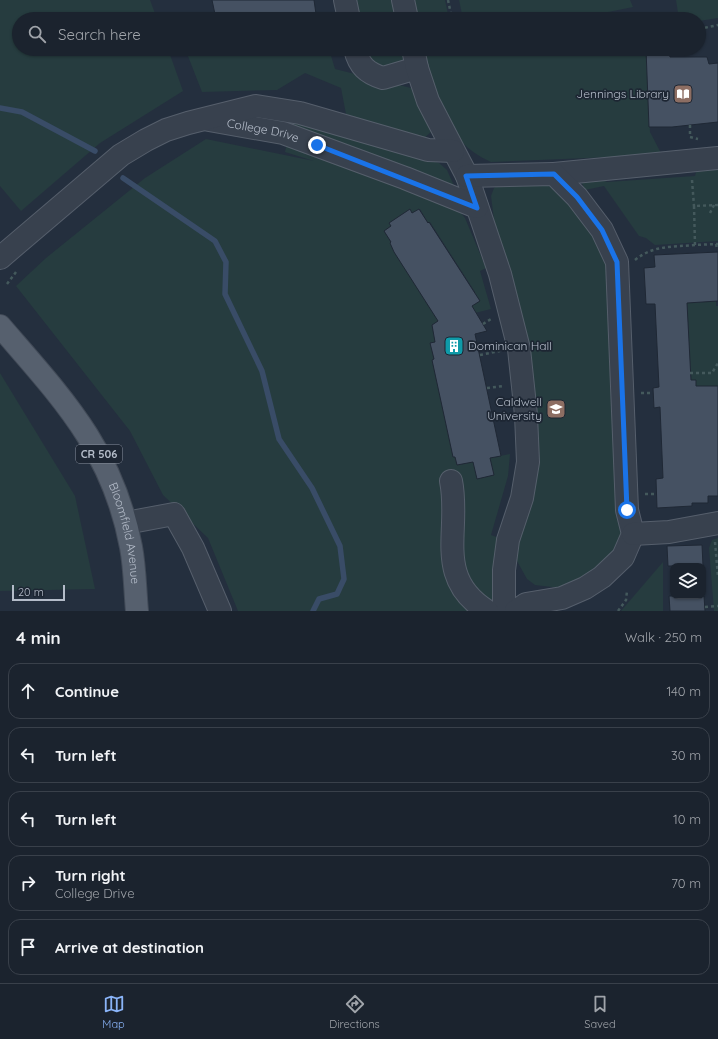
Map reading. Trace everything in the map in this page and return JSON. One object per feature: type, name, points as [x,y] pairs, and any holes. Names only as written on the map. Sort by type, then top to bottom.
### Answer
[{"type":"main road","name":"Bloomfield Avenue","points":[[0,326],[79,420],[107,470],[118,496],[126,523],[135,574],[137,611]]},
{"type":"lane","points":[[345,0],[348,12]]},
{"type":"lane","points":[[403,0],[406,12]]},
{"type":"lane","points":[[357,56],[358,61],[364,69],[383,78],[415,59],[428,101],[466,176],[500,274],[519,349],[526,416],[528,462],[522,498],[508,540],[504,582],[504,611]]},
{"type":"lane","name":"College Drive","points":[[8,264],[121,155],[166,130],[256,106],[300,113],[428,150],[453,151]]},
{"type":"lane","name":"College Drive","points":[[205,119],[283,134],[405,178],[477,208]]},
{"type":"lane","points":[[466,176],[554,174],[718,158]]},
{"type":"lane","points":[[504,582],[525,609],[562,598],[585,588],[602,577],[623,557],[633,534],[627,510],[617,262],[602,230],[577,197],[554,174]]},
{"type":"lane","points":[[450,481],[453,494],[452,560],[459,583],[473,602],[487,611]]},
{"type":"lane","points":[[126,523],[174,514],[193,548],[220,611]]},
{"type":"lane","points":[[633,534],[669,532],[716,523]]},
{"type":"path","points":[[448,0],[451,12]]},
{"type":"path","points":[[706,28],[718,25]]},
{"type":"path","points":[[690,125],[690,139]]},
{"type":"path","points":[[692,178],[695,245]]},
{"type":"path","points":[[710,213],[714,205]]},
{"type":"path","points":[[694,206],[718,205]]},
{"type":"path","points":[[633,266],[635,261],[644,253],[658,247],[717,244],[717,249]]},
{"type":"path","points":[[7,284],[8,264]]},
{"type":"path","points":[[492,314],[495,325]]},
{"type":"path","points":[[483,324],[493,318]]},
{"type":"path","points":[[499,344],[501,358]]},
{"type":"path","points":[[480,355],[500,351]]},
{"type":"path","points":[[690,374],[712,373],[718,363]]},
{"type":"path","points":[[504,379],[506,393]]},
{"type":"path","points":[[488,388],[505,386]]},
{"type":"path","points":[[636,393],[653,393]]},
{"type":"path","points":[[641,494],[657,494]]},
{"type":"path","points":[[716,523],[718,576]]},
{"type":"path","points":[[618,611],[626,600],[627,591]]},
{"type":"path","points":[[705,607],[718,606]]},
{"type":"green space","points":[[0,0],[150,0],[154,12],[12,12],[12,56],[170,56],[183,91],[100,143],[21,211],[0,186]]},
{"type":"green space","points":[[352,0],[393,0],[396,12],[355,12]]},
{"type":"green space","points":[[414,0],[445,0],[448,12],[417,12]]},
{"type":"green space","points":[[459,0],[630,0],[633,7],[608,12],[462,12]]},
{"type":"green space","points":[[676,0],[718,0],[718,18],[706,20],[706,12],[678,12]]},
{"type":"green space","points":[[188,56],[331,56],[335,69],[415,89],[433,130],[420,142],[346,114],[341,88],[305,73],[277,90],[202,92]]},
{"type":"green space","points":[[369,56],[404,56],[404,63],[390,68],[385,68],[380,66]]},
{"type":"green space","points":[[426,56],[646,56],[650,132],[662,155],[491,162],[475,153],[462,142],[452,129],[437,100]]},
{"type":"green space","points":[[287,119],[439,163],[447,170],[455,188],[281,122]]},
{"type":"green space","points":[[206,139],[314,161],[285,152],[287,143],[457,208],[465,218],[486,268],[480,271],[491,309],[475,313],[471,307],[475,292],[420,209],[412,213],[410,209],[389,223],[391,226],[384,231],[426,300],[425,301],[439,321],[432,325],[435,342],[430,343],[434,359],[432,360],[453,457],[455,457],[457,465],[473,462],[477,479],[494,475],[490,458],[510,454],[508,476],[491,535],[499,538],[495,562],[491,611],[238,611],[208,538],[163,495],[130,431],[16,286],[46,258],[145,178]]},
{"type":"green space","points":[[718,168],[718,241],[655,245],[646,238],[639,236],[604,186],[585,190],[582,183],[583,180],[600,178],[607,182],[695,176],[697,169]]},
{"type":"green space","points":[[540,182],[556,190],[568,201],[607,253],[623,529],[620,540],[611,556],[600,569],[560,588],[535,585],[527,579],[517,561],[516,551],[520,532],[530,511],[533,497],[537,458],[537,413],[522,314],[495,228],[491,196],[494,188],[500,183]]},
{"type":"green space","points":[[716,301],[716,306],[718,306],[718,386],[696,386],[691,380],[687,303]]},
{"type":"green space","points":[[0,373],[75,496],[95,589],[0,591]]},
{"type":"green space","points":[[718,538],[718,611],[714,611],[709,548],[712,540]]},
{"type":"green space","points":[[663,562],[663,611],[621,611]]},
{"type":"building","points":[[212,0],[314,0],[316,12],[215,12]]},
{"type":"building","name":"Jennings Library","points":[[646,56],[707,57],[709,64],[718,63],[718,122],[672,127],[649,127]]},
{"type":"building","name":"Dominican Hall","points":[[410,209],[412,213],[419,209],[428,223],[429,222],[480,301],[472,306],[487,331],[475,334],[501,456],[490,458],[494,475],[477,479],[473,462],[457,465],[455,457],[453,457],[432,360],[434,359],[430,343],[435,342],[432,325],[438,321],[394,252],[390,243],[391,242],[384,231],[391,226],[389,223]]},
{"type":"building","points":[[718,252],[718,301],[687,303],[691,380],[696,380],[696,386],[718,386],[718,496],[708,496],[708,503],[692,503],[692,506],[657,508],[656,479],[663,478],[660,407],[654,408],[653,388],[659,387],[655,304],[646,304],[644,268],[655,267],[654,255]]},
{"type":"building","points":[[702,545],[703,563],[670,563],[670,566],[668,566],[667,546]]},
{"type":"building","points":[[669,596],[670,599],[704,599],[705,611],[670,611]]},
{"type":"waterway","points":[[0,108],[22,112],[95,151]]},
{"type":"waterway","points":[[123,178],[215,241],[226,262],[225,294],[262,371],[279,439],[312,488],[340,546],[344,579],[337,594],[319,599],[313,611]]},
{"type":"place","name":"Jennings Library","points":[[683,94]]},
{"type":"place","name":"Dominican Hall","points":[[454,346]]},
{"type":"place","name":"Caldwell University","points":[[556,409]]},
{"type":"route","points":[[317,145],[405,178],[477,208],[466,176],[554,174],[577,197],[602,230],[617,262],[627,510]]}]
